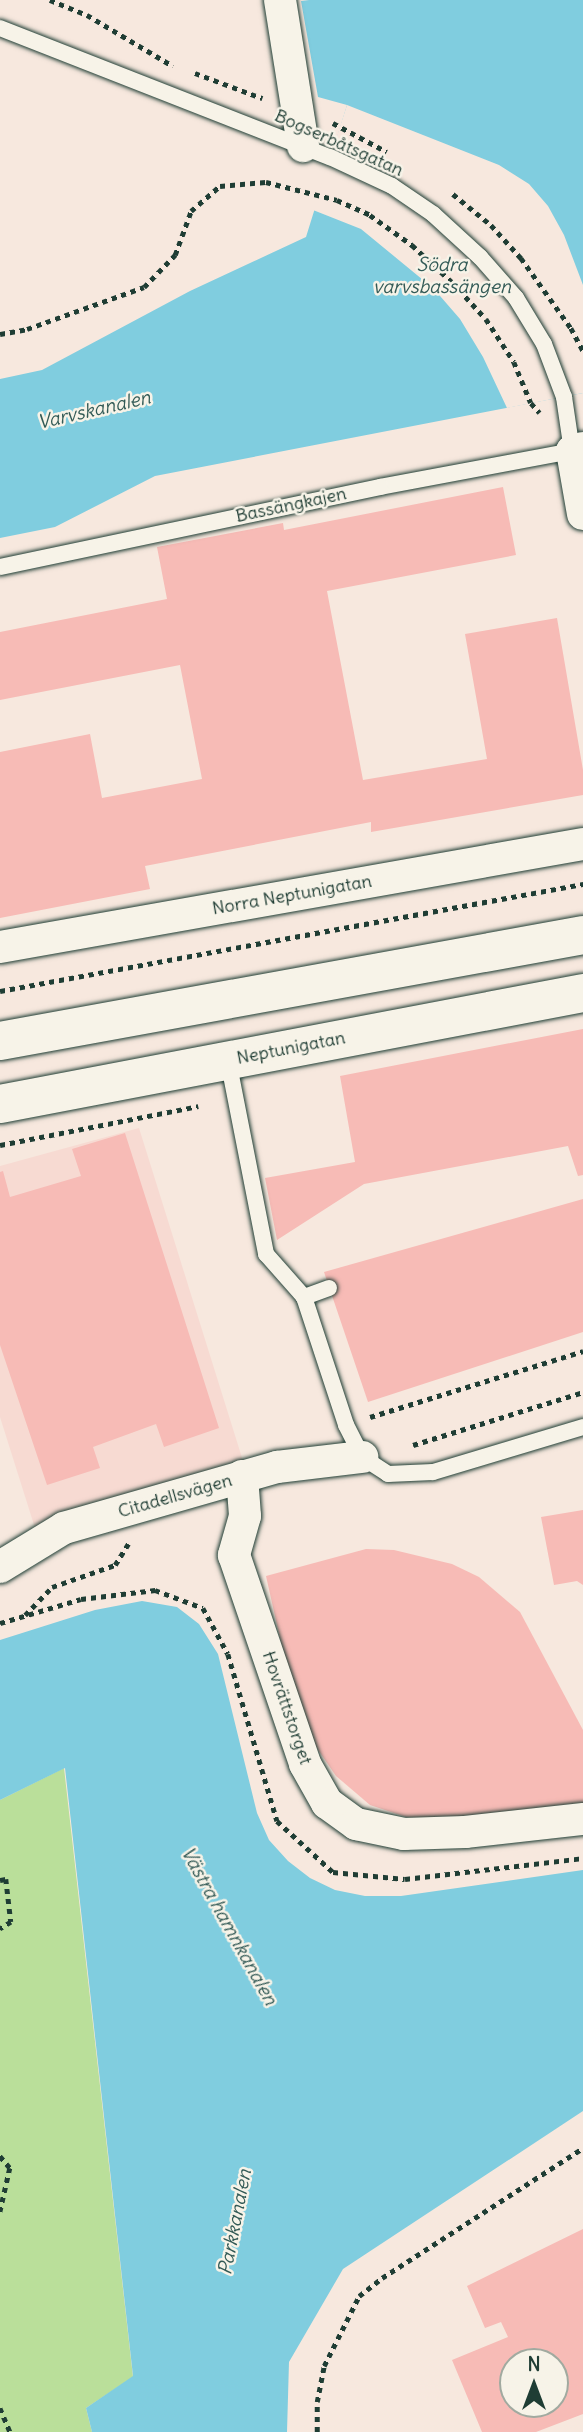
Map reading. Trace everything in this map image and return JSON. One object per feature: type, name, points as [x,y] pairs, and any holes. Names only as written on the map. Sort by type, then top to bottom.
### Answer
[{"type":"street","points":[[280,0],[298,111],[317,152]]},
{"type":"street","points":[[578,449],[583,514]]},
{"type":"street","name":"Norra Neptunigatan","points":[[0,947],[583,844]]},
{"type":"street","points":[[0,1041],[583,935]]},
{"type":"street","name":"Neptunigatan","points":[[0,1104],[583,993]]},
{"type":"street","name":"Citadellsvägen","points":[[0,1567],[64,1528],[277,1467],[362,1457]]},
{"type":"street","name":"Hovrättstorget","points":[[242,1476],[245,1516],[234,1555],[305,1764],[327,1802],[356,1824],[404,1834],[464,1832],[583,1818]]},
{"type":"lane","name":"Bogserbåtsgatan","points":[[0,28],[317,152],[392,186],[433,214],[480,257],[516,298],[544,344],[564,397],[578,449]]},
{"type":"lane","name":"Bassängkajen","points":[[0,567],[380,487],[578,449]]},
{"type":"lane","points":[[228,1060],[266,1254],[304,1297],[346,1425],[362,1457],[388,1474],[433,1472],[583,1427]]},
{"type":"lane","points":[[304,1297],[329,1288]]},
{"type":"path","points":[[50,0],[88,15],[172,65],[340,126]]},
{"type":"path","points":[[0,334],[27,329],[144,287],[175,255],[191,211],[220,186],[267,181],[318,193],[370,215],[412,246],[452,282],[486,319],[514,362],[531,403]]},
{"type":"path","points":[[0,991],[583,884]]},
{"type":"path","points":[[346,1425],[583,1351]]},
{"type":"path","points":[[362,1457],[387,1453],[583,1392]]},
{"type":"path","points":[[24,1616],[52,1587],[116,1565],[152,1503]]},
{"type":"path","points":[[0,1880],[6,1879],[12,1922],[0,1929]]},
{"type":"path","points":[[317,2432],[317,2402],[324,2366],[359,2296],[382,2278],[583,2148]]},
{"type":"path","points":[[0,2156],[9,2168],[0,2212]]},
{"type":"path","points":[[0,2407],[10,2432]]},
{"type":"shaded area","points":[[139,1128],[243,1461],[35,1528],[0,1417],[0,1166]]},
{"type":"green space","points":[[64,1768],[133,2377],[86,2408],[92,2432],[0,2432],[0,1800]]},
{"type":"water","name":"Södra varvsbassängen","points":[[583,0],[583,393],[155,476],[55,527],[0,538],[0,379],[42,370],[190,291],[306,237],[347,105],[318,97],[301,1]]},
{"type":"water","points":[[142,1601],[177,1607],[199,1624],[218,1654],[257,1813],[269,1840],[288,1861],[310,1878],[335,1890],[365,1896],[401,1896],[583,1870],[583,2111],[343,2269],[289,2362],[287,2432],[92,2432],[86,2408],[133,2376],[65,1768],[0,1800],[0,1640],[95,1610]]},
{"type":"pier","points":[[347,105],[499,165],[529,184],[548,206],[564,235],[583,285],[583,393],[507,408],[483,357],[460,319],[434,289],[361,229],[313,210]]},
{"type":"building","points":[[503,487],[516,555],[327,591],[363,780],[487,759],[465,634],[557,618],[583,770],[583,795],[371,832],[371,822],[145,866],[150,889],[0,918],[0,752],[90,734],[102,798],[202,779],[180,665],[0,700],[0,632],[167,599],[157,547],[283,523],[284,530]]},
{"type":"building","points":[[583,1029],[583,1175],[578,1176],[568,1146],[364,1184],[277,1240],[265,1178],[355,1162],[340,1076]]},
{"type":"building","points":[[125,1133],[219,1428],[164,1447],[156,1424],[93,1447],[100,1468],[47,1485],[0,1345],[0,1172],[3,1171],[10,1197],[81,1176],[72,1149]]},
{"type":"building","points":[[583,1199],[583,1332],[368,1402],[324,1272]]},
{"type":"building","points":[[583,1510],[583,1585],[577,1581],[554,1585],[541,1517]]},
{"type":"building","points":[[366,1549],[394,1550],[452,1564],[479,1577],[520,1612],[583,1730],[583,1812],[460,1824],[406,1817],[370,1805],[336,1776],[305,1731],[290,1683],[266,1576]]},
{"type":"building","points":[[583,2229],[583,2414],[536,2432],[482,2432],[452,2360],[508,2337],[501,2322],[485,2328],[467,2286]]},
{"type":"water label","name":"Varvskanalen","points":[[94,410]]},
{"type":"water label","name":"Västra hamnkanalen","points":[[229,1926]]},
{"type":"water label","name":"Parkkanalen","points":[[235,2222]]}]
